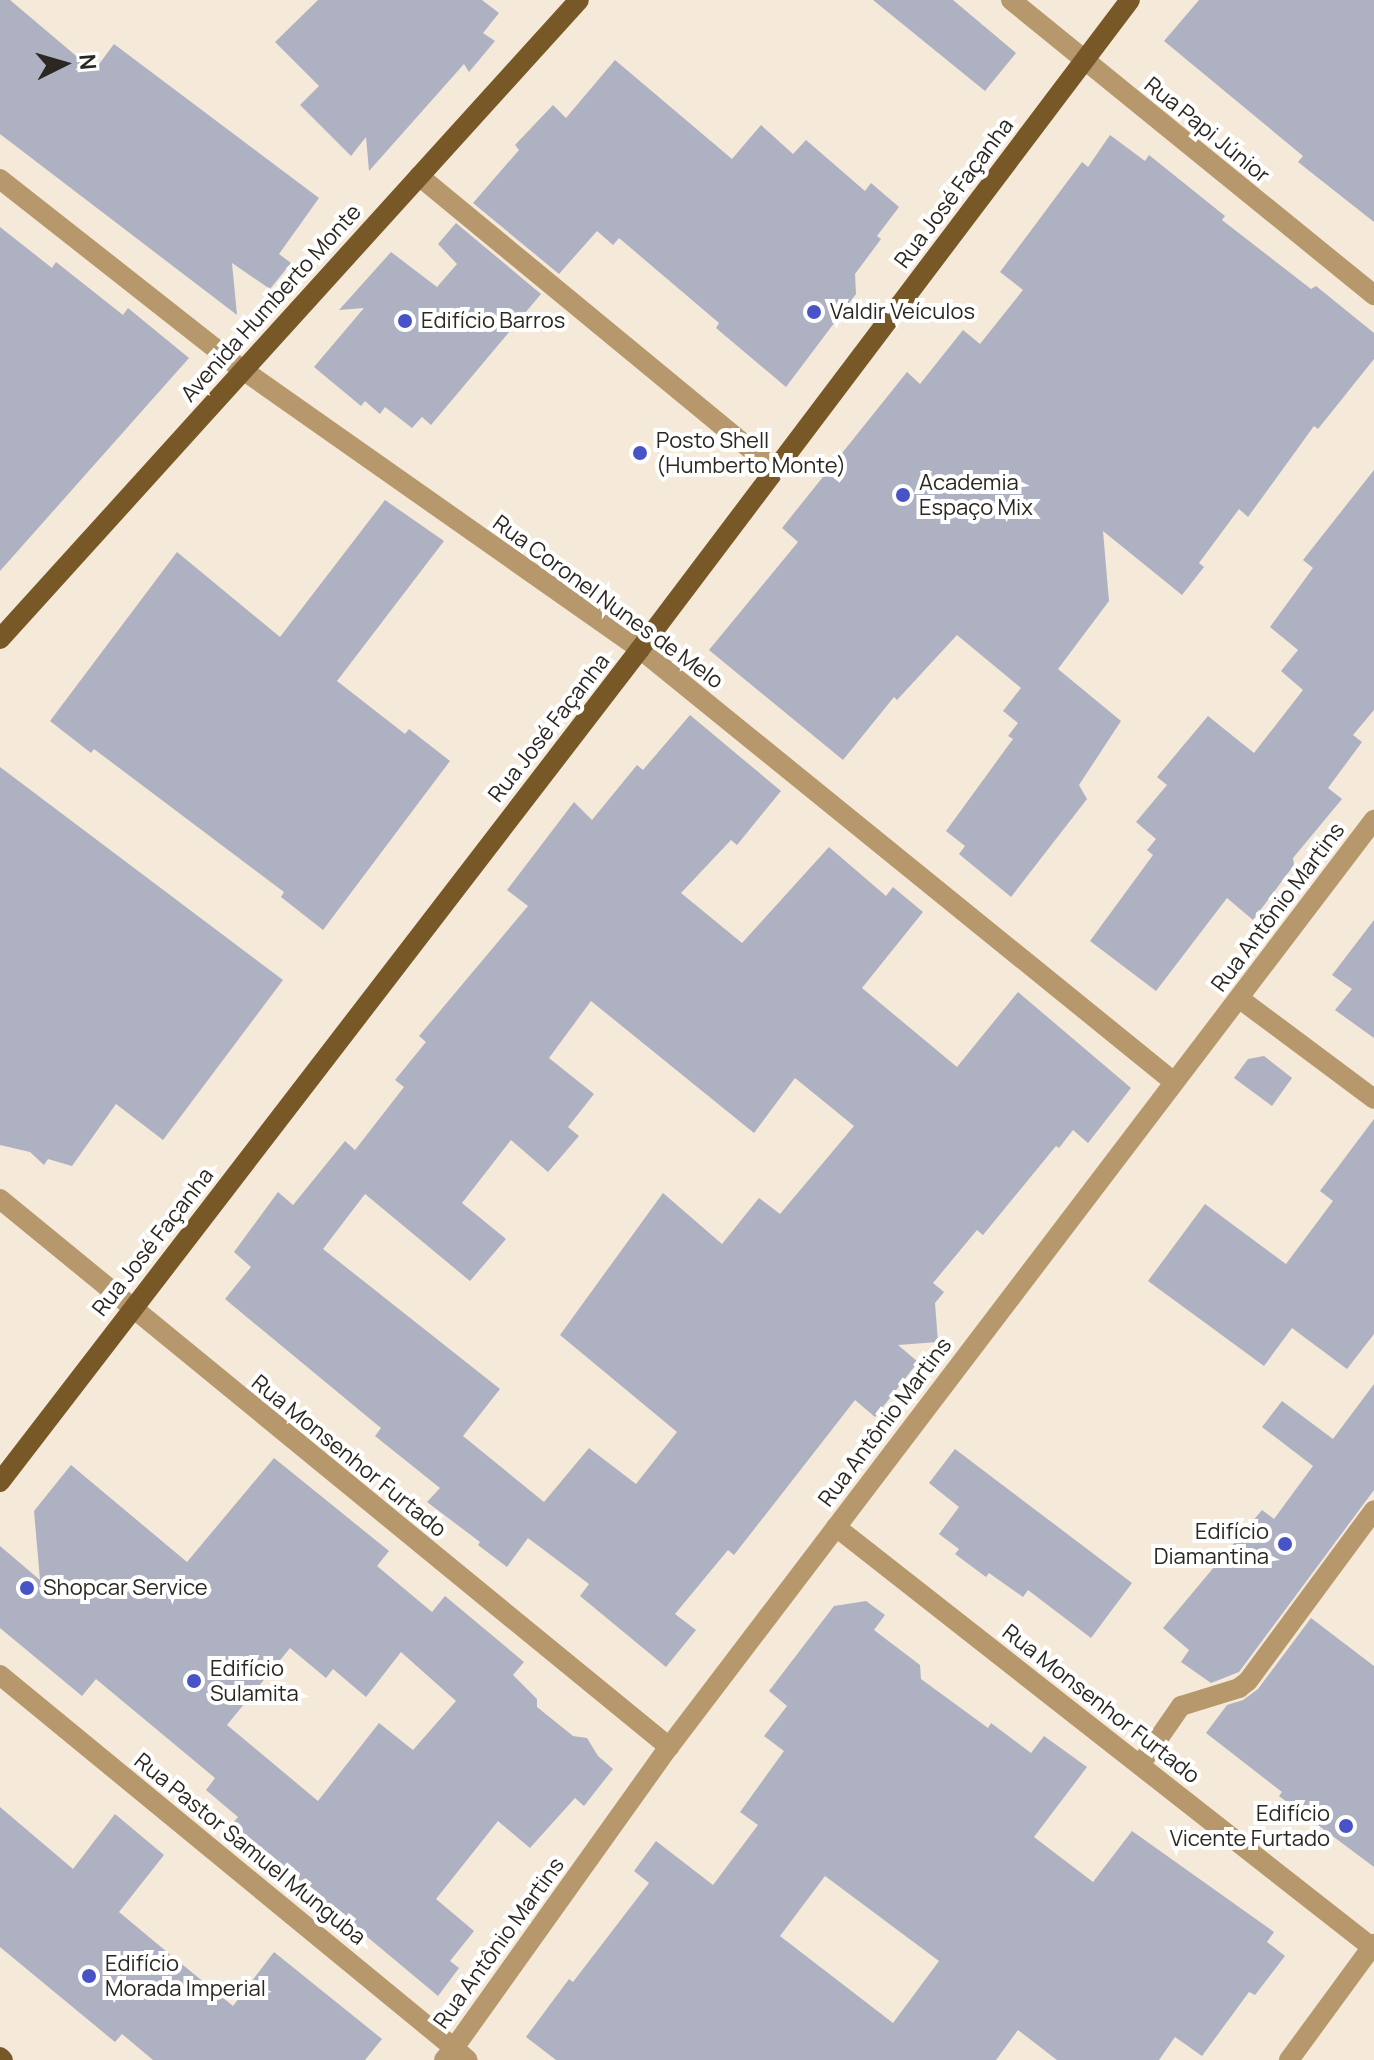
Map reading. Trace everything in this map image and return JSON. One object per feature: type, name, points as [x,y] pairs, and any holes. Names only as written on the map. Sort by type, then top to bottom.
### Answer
[{"type":"main road","name":"Avenida Humberto Monte","points":[[0,639],[579,0]]},
{"type":"main road","name":"Rua José Façanha","points":[[0,1482],[640,649],[1130,0]]},
{"type":"street","name":"Rua Papi Júnior","points":[[1011,0],[1374,295]]},
{"type":"street","points":[[419,176],[775,469]]},
{"type":"street","name":"Rua Coronel Nunes de Melo","points":[[0,179],[243,370],[640,649],[1174,1082]]},
{"type":"street","name":"Rua Antônio Martins","points":[[455,2056],[669,1747],[1374,820]]},
{"type":"street","points":[[1240,999],[1374,1099]]},
{"type":"street","name":"Rua Monsenhor Furtado","points":[[0,1199],[669,1747]]},
{"type":"street","points":[[1140,1765],[1181,1706],[1239,1688],[1248,1681],[1374,1510]]},
{"type":"street","name":"Rua Monsenhor Furtado","points":[[836,1527],[1373,1947]]},
{"type":"street","name":"Rua Pastor Samuel Munguba","points":[[0,1675],[455,2056]]},
{"type":"street","points":[[1289,2060],[1373,1947]]},
{"type":"building","points":[[0,0],[10,0],[94,71],[114,44],[319,198],[279,254],[291,263],[270,289],[232,263],[237,315],[0,134]]},
{"type":"building","points":[[318,0],[482,0],[499,13],[483,33],[495,41],[469,72],[464,64],[369,171],[366,137],[351,156],[300,105],[319,86],[275,42]]},
{"type":"building","points":[[873,0],[953,0],[1016,53],[985,91]]},
{"type":"building","points":[[1199,0],[1374,0],[1374,222],[1298,162],[1303,156],[1164,41]]},
{"type":"building","points":[[615,60],[732,159],[761,125],[793,154],[806,140],[865,191],[871,183],[899,207],[877,236],[881,239],[855,274],[856,294],[786,387],[716,328],[719,323],[619,238],[613,245],[597,231],[559,274],[473,203],[519,150],[515,145],[553,105],[566,118]]},
{"type":"building","points":[[1110,135],[1145,161],[1149,155],[1225,216],[1222,220],[1311,289],[1316,286],[1374,333],[1374,359],[1318,429],[1314,426],[1248,517],[1239,509],[1199,563],[1204,567],[1182,595],[1103,531],[1109,601],[1058,669],[1121,721],[1079,785],[1087,799],[1011,897],[959,854],[965,846],[946,831],[1013,739],[1008,736],[1018,723],[1003,711],[1021,688],[957,635],[897,700],[894,697],[843,760],[709,650],[798,542],[782,528],[907,372],[920,384],[963,330],[980,344],[1023,290],[1000,272],[1082,162],[1088,167]]},
{"type":"building","points":[[456,223],[541,294],[431,425],[422,417],[412,428],[385,407],[380,414],[365,401],[361,406],[314,367],[364,308],[339,310],[391,252],[437,287],[457,264],[438,244]]},
{"type":"building","points":[[0,227],[52,268],[56,262],[123,315],[128,308],[189,358],[0,571]]},
{"type":"building","points":[[1374,470],[1374,710],[1353,735],[1362,742],[1328,788],[1342,799],[1293,858],[1294,865],[1253,920],[1227,898],[1156,991],[1090,941],[1153,855],[1147,850],[1156,839],[1136,822],[1167,785],[1157,777],[1208,716],[1254,753],[1303,690],[1281,671],[1298,650],[1270,627],[1313,568],[1303,560]]},
{"type":"building","points":[[385,500],[444,541],[337,681],[405,734],[409,729],[450,761],[323,930],[281,897],[284,892],[94,749],[91,753],[50,721],[177,552],[280,637]]},
{"type":"building","points":[[690,715],[781,791],[737,845],[731,840],[681,893],[742,943],[829,847],[886,896],[893,887],[923,912],[862,988],[957,1067],[1018,992],[1131,1088],[1088,1143],[1073,1130],[1059,1148],[1056,1146],[983,1235],[977,1230],[933,1283],[944,1292],[935,1303],[938,1342],[898,1345],[918,1362],[875,1417],[855,1400],[734,1555],[728,1550],[675,1614],[696,1630],[666,1667],[580,1596],[589,1584],[528,1538],[507,1567],[478,1545],[480,1542],[427,1502],[440,1488],[375,1436],[381,1428],[225,1299],[251,1267],[234,1252],[278,1192],[293,1205],[345,1141],[355,1150],[404,1087],[395,1080],[426,1042],[419,1036],[528,906],[507,890],[574,802],[592,820],[637,765],[643,770]],"holes":[[[591,1001],[754,1133],[795,1078],[854,1126],[780,1214],[759,1198],[722,1244],[663,1193],[560,1335],[677,1432],[636,1484],[589,1448],[544,1502],[463,1436],[500,1389],[323,1249],[365,1194],[470,1281],[506,1239],[462,1203],[511,1140],[548,1172],[579,1136],[568,1127],[594,1094],[549,1058]]]},
{"type":"building","points":[[0,767],[283,980],[163,1140],[116,1104],[72,1166],[48,1159],[44,1165],[30,1152],[0,1145]]},
{"type":"building","points":[[1374,920],[1374,1038],[1335,1010],[1352,989],[1332,975]]},
{"type":"building","points":[[1264,1056],[1292,1078],[1272,1106],[1234,1078],[1248,1059]]},
{"type":"building","points":[[1374,1119],[1374,1334],[1347,1369],[1292,1328],[1264,1366],[1148,1281],[1205,1204],[1286,1264],[1333,1201],[1320,1191]]},
{"type":"building","name":"Edifício Diamantina","points":[[1374,1384],[1374,1490],[1239,1672],[1211,1683],[1181,1662],[1189,1650],[1163,1628],[1262,1510],[1274,1519],[1313,1466],[1262,1427],[1282,1401],[1333,1439]]},
{"type":"building","points":[[955,1449],[1132,1583],[1091,1638],[1028,1590],[1023,1597],[989,1573],[986,1577],[955,1554],[959,1549],[939,1534],[959,1507],[929,1483]]},
{"type":"building","points":[[274,1458],[389,1551],[377,1566],[432,1612],[445,1596],[524,1662],[513,1675],[537,1699],[537,1707],[573,1736],[587,1738],[598,1756],[613,1769],[584,1806],[575,1798],[530,1848],[498,1821],[436,1899],[474,1931],[450,1961],[459,1968],[438,1996],[232,1824],[238,1817],[206,1790],[215,1778],[96,1679],[82,1696],[0,1628],[0,1546],[40,1580],[34,1511],[71,1465],[187,1562]],"holes":[[[290,1648],[326,1678],[333,1669],[366,1697],[401,1652],[456,1701],[413,1750],[379,1723],[318,1801],[227,1725]]]},
{"type":"building","points":[[866,1601],[885,1615],[874,1630],[920,1665],[921,1679],[988,1728],[991,1723],[1031,1753],[1044,1736],[1087,1767],[1034,1837],[1093,1882],[1132,1831],[1274,1932],[1267,1942],[1285,1956],[1255,1995],[1249,1992],[1202,2056],[1175,2037],[1159,2060],[1057,2060],[1018,2030],[996,2060],[556,2060],[526,2037],[569,1979],[573,1982],[649,1883],[634,1871],[656,1841],[713,1885],[758,1825],[740,1812],[784,1751],[764,1736],[787,1706],[769,1691],[834,1606]],"holes":[[[825,1876],[939,1961],[893,2023],[780,1936]]]},
{"type":"building","points":[[1311,1618],[1374,1666],[1374,1867],[1279,1796],[1282,1792],[1206,1733],[1227,1705],[1243,1700],[1258,1689]]},
{"type":"building","points":[[0,1807],[73,1869],[115,1814],[164,1855],[119,1912],[233,2006],[274,1952],[382,2039],[365,2060],[153,2060],[122,2034],[115,2042],[0,1947]]},
{"type":"place","name":"Valdir Veículos","points":[[814,312]]},
{"type":"place","name":"Edifício Barros","points":[[405,321]]},
{"type":"place","name":"Posto Shell (Humberto Monte)","points":[[640,453]]},
{"type":"place","name":"Academia Espaço Mix","points":[[903,495]]},
{"type":"place","name":"Edifício Diamantina","points":[[1285,1544]]},
{"type":"place","name":"Shopcar Service","points":[[27,1588]]},
{"type":"place","name":"Edifício Sulamita","points":[[194,1681]]},
{"type":"place","name":"Edifício Vicente Furtado","points":[[1346,1826]]},
{"type":"place","name":"Edifício Morada Imperial","points":[[89,1976]]}]
